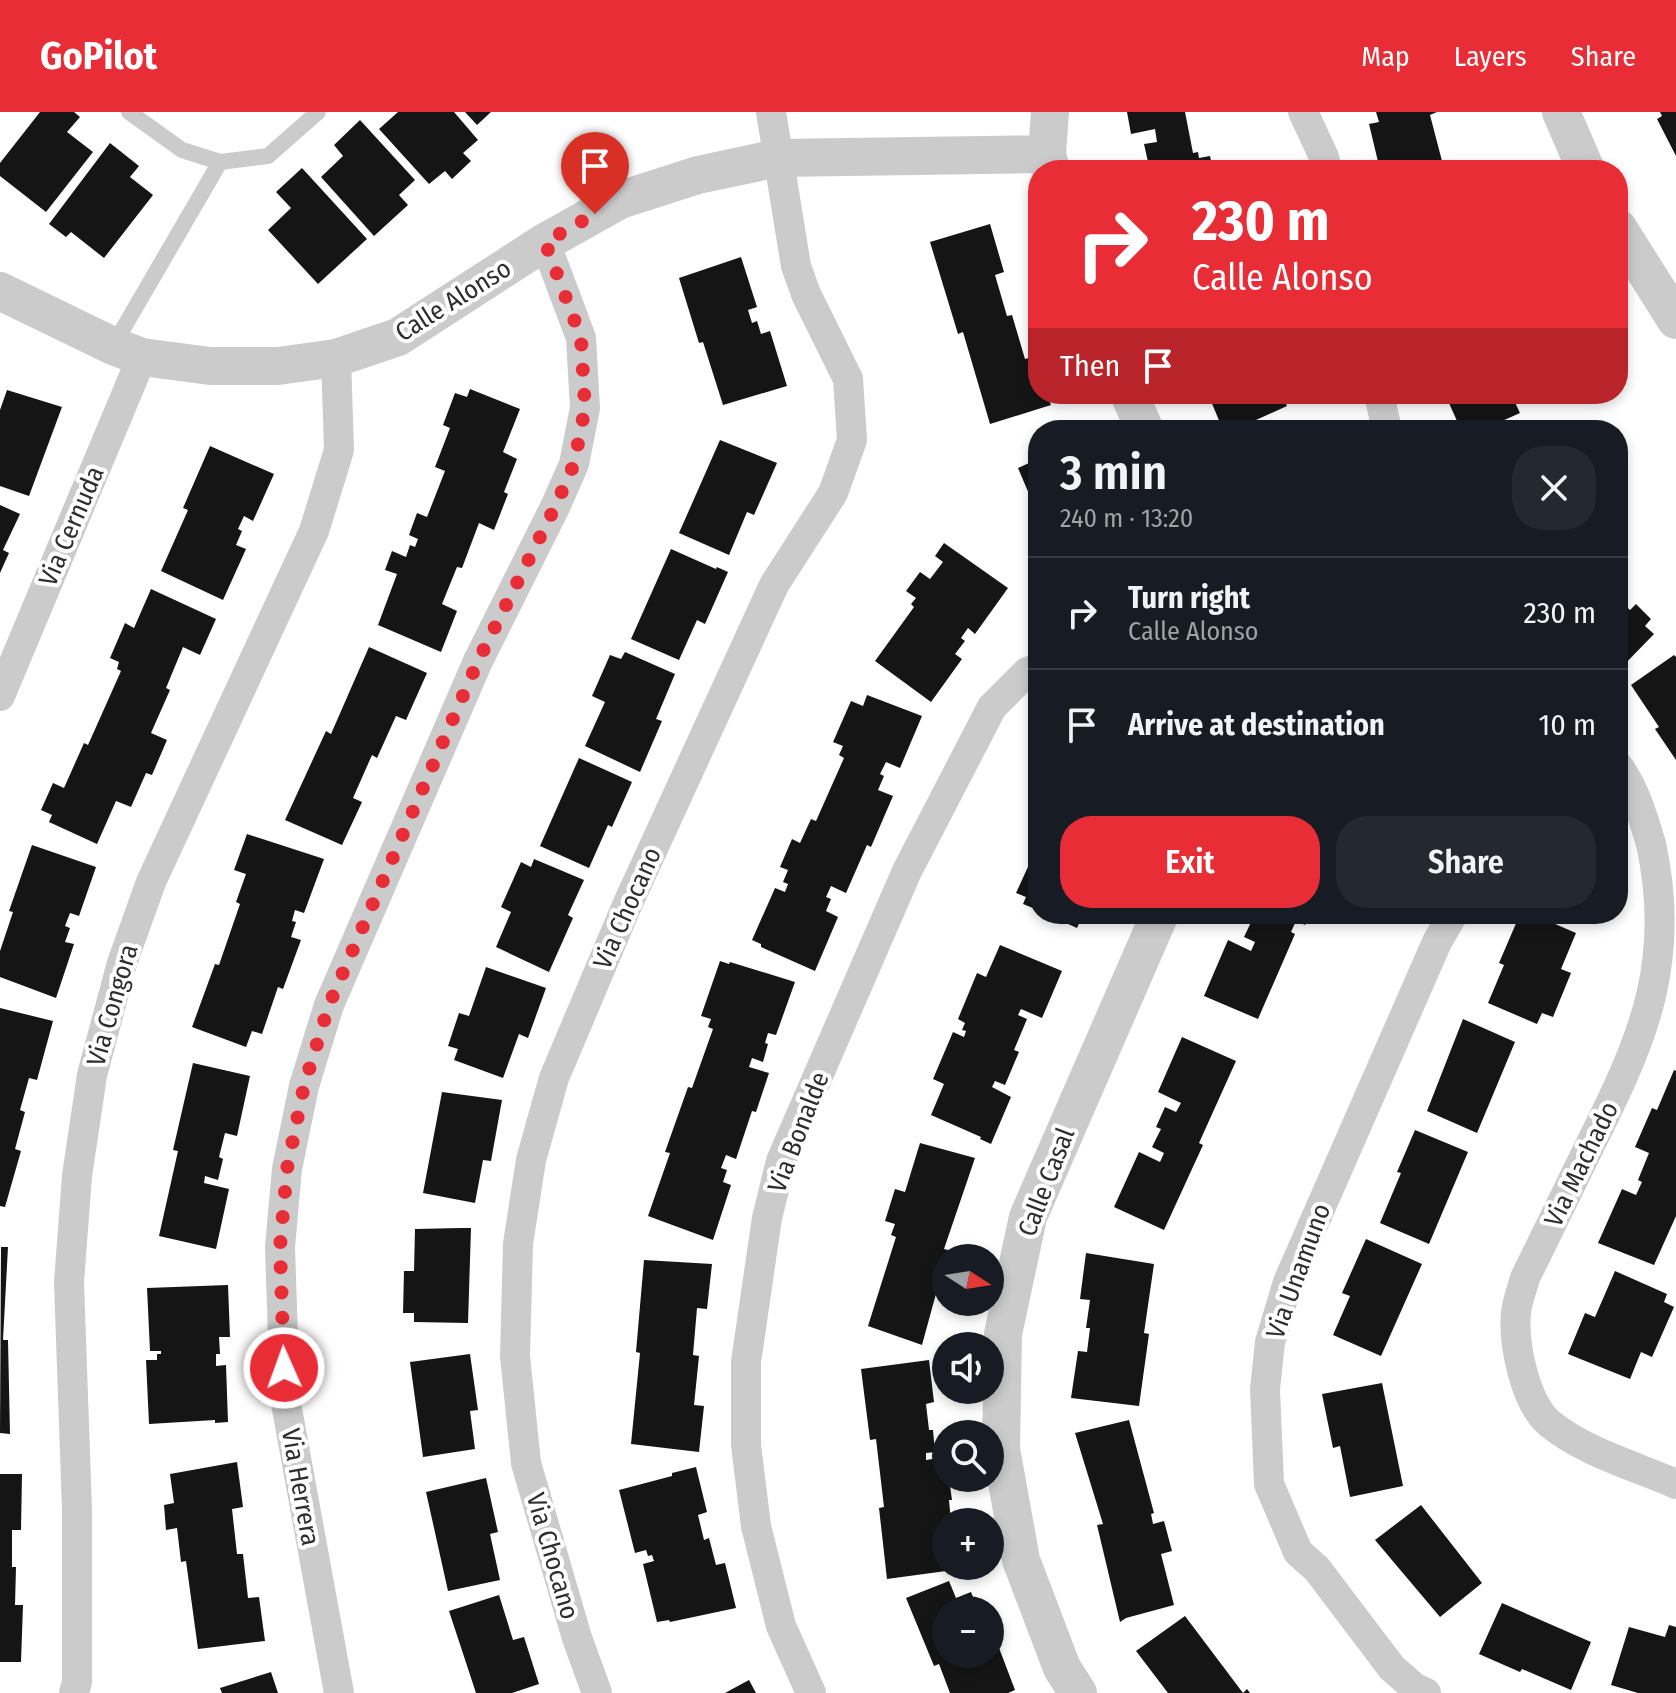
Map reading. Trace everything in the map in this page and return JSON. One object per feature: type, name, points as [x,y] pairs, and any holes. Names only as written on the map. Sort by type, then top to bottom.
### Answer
[{"type":"street","name":"Via Chocano","points":[[597,1693],[577,1638],[526,1463],[515,1356],[518,1244],[531,1160],[554,1078],[628,903],[774,585],[833,493],[852,440],[848,379],[806,294],[796,266],[771,112]]},
{"type":"street","points":[[1049,160],[1050,112]]},
{"type":"street","points":[[1303,112],[1325,160]]},
{"type":"street","points":[[1561,112],[1582,160]]},
{"type":"street","name":"Calle Alonso","points":[[0,291],[127,351],[210,366],[278,366],[336,358],[398,337],[545,242],[620,200],[698,175],[778,158],[1028,162]]},
{"type":"street","name":"Via Herrera","points":[[339,1693],[285,1398],[280,1247],[287,1169],[304,1086],[329,1005],[478,661],[574,464],[585,408],[581,338],[545,242]]},
{"type":"street","points":[[1628,244],[1676,320]]},
{"type":"street","name":"Via Cernuda","points":[[0,696],[127,351]]},
{"type":"street","name":"Via Congora","points":[[74,1693],[77,1682],[77,1510],[69,1282],[77,1176],[92,1075],[122,963],[151,882],[314,531],[339,450],[336,358]]},
{"type":"street","name":"Via Bonalde","points":[[811,1693],[781,1626],[756,1526],[746,1445],[746,1362],[767,1218],[781,1161],[907,871],[992,707],[1028,672]]},
{"type":"street","name":"Via Machado","points":[[1628,785],[1642,812],[1662,902],[1661,947],[1652,1005],[1635,1055],[1525,1278],[1516,1314],[1518,1356],[1530,1394],[1547,1422],[1587,1446],[1676,1484]]},
{"type":"street","name":"Calle Casal","points":[[1078,1693],[1062,1668],[1021,1560],[1001,1449],[1003,1334],[1028,1217],[1156,924]]},
{"type":"street","name":"Via Unamuno","points":[[1426,1693],[1415,1688],[1392,1668],[1317,1569],[1298,1552],[1269,1484],[1265,1389],[1270,1342],[1288,1282],[1447,924]]},
{"type":"lane","points":[[129,112],[182,150],[220,162],[268,156],[318,112]]},
{"type":"lane","points":[[127,351],[220,162]]},
{"type":"building","points":[[40,112],[74,112],[80,117],[67,132],[93,152],[46,212],[0,176],[0,163]]},
{"type":"building","points":[[398,112],[454,112],[478,140],[463,153],[471,161],[452,179],[445,171],[429,184],[379,129]]},
{"type":"building","points":[[465,112],[491,112],[477,125]]},
{"type":"building","points":[[1127,112],[1185,112],[1193,153],[1198,152],[1199,158],[1210,156],[1211,160],[1148,160],[1144,144],[1157,142],[1155,129],[1131,134]]},
{"type":"building","points":[[1376,112],[1437,112],[1430,115],[1442,160],[1378,160],[1369,124],[1379,122]]},
{"type":"building","points":[[1660,112],[1676,112],[1676,156],[1657,119],[1662,116]]},
{"type":"building","points":[[360,120],[415,180],[399,195],[408,205],[374,236],[321,177],[343,156],[334,145]]},
{"type":"building","points":[[110,143],[139,166],[130,177],[153,195],[104,258],[71,232],[66,237],[49,224]]},
{"type":"building","points":[[302,168],[367,239],[318,284],[268,230],[291,208],[276,192]]},
{"type":"building","points":[[990,224],[1004,272],[995,275],[1007,316],[1012,315],[1025,359],[1028,358],[1028,404],[1051,405],[990,424],[963,332],[958,334],[930,242]]},
{"type":"building","points":[[741,257],[757,307],[748,310],[752,323],[757,321],[761,334],[770,331],[787,386],[723,405],[679,278]]},
{"type":"building","points":[[470,389],[520,409],[503,452],[517,459],[494,530],[479,523],[462,568],[457,567],[442,604],[457,611],[441,652],[378,625],[397,574],[385,570],[392,551],[406,557],[410,545],[415,547],[418,539],[409,535],[417,513],[427,517],[445,471],[435,467],[450,428],[443,425],[455,393],[467,397]]},
{"type":"building","points":[[7,390],[62,407],[29,496],[0,486],[0,410]]},
{"type":"building","points":[[1212,404],[1287,406],[1256,420],[1219,420]]},
{"type":"building","points":[[1449,404],[1516,404],[1520,413],[1504,420],[1457,420]]},
{"type":"building","points":[[720,440],[777,463],[754,515],[747,512],[729,555],[679,533]]},
{"type":"building","points":[[210,446],[274,474],[253,521],[244,516],[238,529],[242,531],[236,545],[246,549],[223,600],[161,571],[188,510],[183,508]]},
{"type":"building","points":[[1028,464],[1028,492],[1018,468]]},
{"type":"building","points":[[0,505],[20,514],[3,550],[9,553],[0,573]]},
{"type":"building","points":[[944,543],[1008,588],[975,634],[968,628],[961,638],[965,641],[955,654],[962,659],[931,702],[875,661],[914,607],[911,604],[916,598],[906,591],[920,572],[930,579],[943,562],[935,556]]},
{"type":"building","points":[[671,549],[728,572],[705,624],[697,620],[679,660],[631,639]]},
{"type":"building","points":[[151,589],[216,619],[200,655],[183,647],[166,688],[170,690],[151,733],[167,740],[152,775],[146,773],[131,807],[116,801],[97,844],[49,822],[52,815],[41,810],[53,783],[64,788],[84,743],[88,745],[121,671],[117,669],[119,662],[110,658],[125,623],[134,628]]},
{"type":"building","points":[[1636,604],[1651,619],[1645,626],[1654,634],[1628,661],[1628,608],[1630,610]]},
{"type":"building","points":[[369,647],[427,673],[406,720],[396,716],[377,758],[372,755],[353,798],[362,802],[342,845],[285,820],[326,731],[331,734]]},
{"type":"building","points":[[625,652],[675,674],[656,719],[662,721],[640,772],[585,746],[605,702],[592,696],[610,655],[621,659]]},
{"type":"building","points":[[1674,655],[1676,760],[1655,729],[1659,727],[1631,685]]},
{"type":"building","points":[[867,695],[922,716],[900,768],[886,762],[880,774],[884,776],[878,790],[893,796],[871,847],[867,845],[846,893],[831,886],[826,897],[831,899],[826,911],[838,917],[815,971],[752,940],[775,888],[785,892],[788,884],[783,882],[788,870],[780,867],[792,839],[800,843],[811,819],[816,821],[844,758],[839,755],[843,746],[833,742],[851,701],[863,706]]},
{"type":"building","points":[[579,758],[632,782],[589,868],[540,846]]},
{"type":"building","points":[[247,834],[324,859],[304,913],[295,910],[292,921],[296,922],[291,937],[301,940],[283,989],[278,987],[262,1034],[252,1031],[246,1047],[192,1027],[215,964],[219,965],[240,904],[236,902],[246,874],[234,870]]},
{"type":"building","points":[[32,845],[96,867],[79,916],[70,913],[65,926],[70,928],[65,942],[74,944],[56,998],[0,977],[0,951],[13,912],[9,911]]},
{"type":"building","points":[[534,859],[584,880],[568,915],[573,918],[549,972],[496,947],[511,912],[501,907],[521,862],[531,867]]},
{"type":"building","points":[[1028,867],[1028,906],[1023,904],[1026,897],[1016,893]]},
{"type":"building","points":[[1250,924],[1295,924],[1291,932],[1295,934],[1258,1019],[1204,996],[1228,940],[1251,951],[1255,942],[1244,937]]},
{"type":"building","points":[[1516,924],[1555,924],[1576,933],[1561,969],[1571,973],[1553,1017],[1542,1013],[1537,1024],[1488,1003],[1504,965],[1499,963]]},
{"type":"building","points":[[1000,945],[1062,971],[1042,1018],[1021,1009],[1018,1015],[1027,1019],[1014,1050],[1019,1052],[1005,1085],[995,1081],[992,1087],[1011,1097],[991,1144],[931,1115],[944,1084],[933,1079],[953,1032],[964,1037],[966,1031],[962,1030],[965,1023],[958,1019],[977,973],[986,977]]},
{"type":"building","points":[[720,961],[795,982],[776,1035],[768,1033],[763,1062],[752,1058],[749,1067],[769,1073],[736,1159],[726,1155],[721,1168],[727,1170],[723,1182],[731,1185],[713,1240],[648,1216],[670,1153],[665,1152],[713,1029],[708,1027],[711,1019],[701,1016]]},
{"type":"building","points":[[486,967],[546,988],[528,1038],[519,1034],[503,1078],[454,1060],[458,1049],[448,1046],[459,1013],[469,1016]]},
{"type":"building","points":[[0,1008],[53,1021],[37,1080],[29,1078],[20,1110],[25,1112],[15,1149],[21,1151],[5,1207],[0,1206]]},
{"type":"building","points":[[1463,1019],[1515,1042],[1477,1133],[1427,1111]]},
{"type":"building","points":[[1182,1037],[1236,1061],[1199,1143],[1203,1145],[1164,1230],[1114,1207],[1139,1152],[1160,1162],[1164,1153],[1152,1147],[1161,1129],[1156,1127],[1165,1107],[1176,1112],[1181,1103],[1158,1092]]},
{"type":"building","points":[[193,1063],[250,1076],[237,1136],[225,1133],[218,1180],[205,1176],[204,1183],[229,1189],[216,1249],[159,1236],[178,1151],[173,1150]]},
{"type":"building","points":[[1674,1070],[1676,1216],[1654,1265],[1598,1243],[1622,1189],[1636,1195],[1642,1182],[1638,1180],[1649,1153],[1635,1147],[1652,1108],[1657,1110]]},
{"type":"building","points":[[442,1092],[502,1100],[491,1161],[483,1160],[475,1203],[423,1193]]},
{"type":"building","points":[[1415,1130],[1468,1152],[1429,1244],[1380,1223]]},
{"type":"building","points":[[920,1143],[975,1158],[946,1244],[932,1244],[932,1308],[922,1345],[868,1326],[896,1237],[891,1235],[895,1224],[885,1221],[895,1189],[905,1192]]},
{"type":"building","points":[[471,1228],[468,1323],[414,1322],[414,1313],[403,1313],[404,1271],[414,1271],[415,1229]]},
{"type":"building","points":[[1366,1239],[1422,1264],[1381,1356],[1333,1335],[1350,1296],[1342,1293]]},
{"type":"building","points":[[1,1247],[8,1247],[3,1340],[8,1340],[10,1434],[0,1433]]},
{"type":"building","points":[[1086,1253],[1154,1264],[1144,1333],[1149,1334],[1139,1406],[1071,1398],[1078,1351],[1087,1352],[1090,1328],[1086,1328],[1090,1300],[1080,1299]]},
{"type":"building","points":[[644,1260],[712,1264],[707,1309],[697,1308],[693,1355],[699,1356],[694,1405],[704,1406],[699,1452],[631,1444],[640,1353],[636,1352]]},
{"type":"building","points":[[1615,1271],[1667,1294],[1664,1302],[1674,1307],[1652,1357],[1641,1352],[1630,1379],[1568,1354],[1585,1313],[1595,1317]]},
{"type":"building","points":[[228,1285],[230,1337],[219,1337],[220,1354],[216,1354],[216,1366],[226,1365],[228,1422],[149,1424],[146,1360],[157,1360],[157,1354],[161,1351],[150,1351],[147,1288]]},
{"type":"building","points":[[470,1354],[478,1410],[470,1411],[475,1449],[423,1457],[410,1362]]},
{"type":"building","points":[[929,1360],[932,1402],[926,1404],[929,1430],[932,1430],[932,1452],[926,1453],[926,1460],[932,1459],[932,1492],[951,1492],[952,1500],[949,1500],[950,1508],[932,1508],[932,1573],[887,1579],[879,1508],[884,1507],[876,1439],[870,1440],[861,1369]]},
{"type":"building","points":[[1382,1383],[1403,1486],[1350,1497],[1340,1446],[1333,1448],[1322,1394]]},
{"type":"building","points":[[1129,1420],[1154,1513],[1151,1514],[1153,1524],[1164,1521],[1172,1551],[1161,1554],[1174,1605],[1120,1622],[1097,1525],[1103,1524],[1075,1433]]},
{"type":"building","points":[[237,1462],[243,1507],[232,1509],[237,1554],[243,1554],[248,1598],[259,1597],[265,1641],[198,1649],[186,1561],[181,1562],[177,1528],[166,1530],[164,1505],[174,1503],[170,1474]]},
{"type":"building","points":[[696,1467],[707,1512],[698,1515],[704,1540],[709,1538],[716,1565],[725,1563],[736,1608],[657,1622],[643,1564],[654,1561],[646,1550],[635,1553],[619,1490]]},
{"type":"building","points":[[0,1474],[22,1474],[21,1530],[12,1530],[12,1567],[16,1567],[15,1605],[23,1605],[21,1662],[0,1662]]},
{"type":"building","points":[[486,1478],[498,1532],[490,1534],[500,1580],[448,1591],[426,1492]]},
{"type":"building","points":[[1421,1505],[1482,1583],[1440,1617],[1375,1540]]},
{"type":"building","points":[[949,1581],[955,1596],[932,1596],[932,1661],[906,1598]]},
{"type":"building","points":[[499,1595],[513,1640],[524,1637],[539,1684],[512,1693],[476,1693],[449,1611]]},
{"type":"building","points":[[1502,1603],[1591,1642],[1571,1690],[1479,1654]]},
{"type":"building","points":[[1185,1616],[1243,1693],[1168,1693],[1136,1651]]},
{"type":"building","points":[[1669,1625],[1676,1627],[1676,1693],[1638,1693],[1611,1685],[1629,1627],[1665,1637]]},
{"type":"building","points":[[1004,1661],[1015,1690],[1008,1693],[950,1693],[941,1668],[1004,1668]]},
{"type":"building","points":[[271,1672],[278,1693],[222,1693],[220,1688]]},
{"type":"building","points":[[749,1680],[756,1693],[725,1693]]},
{"type":"route","points":[[284,1368],[280,1247],[287,1169],[304,1086],[329,1005],[478,661],[574,464],[585,408],[581,338],[545,242],[595,214]]}]
